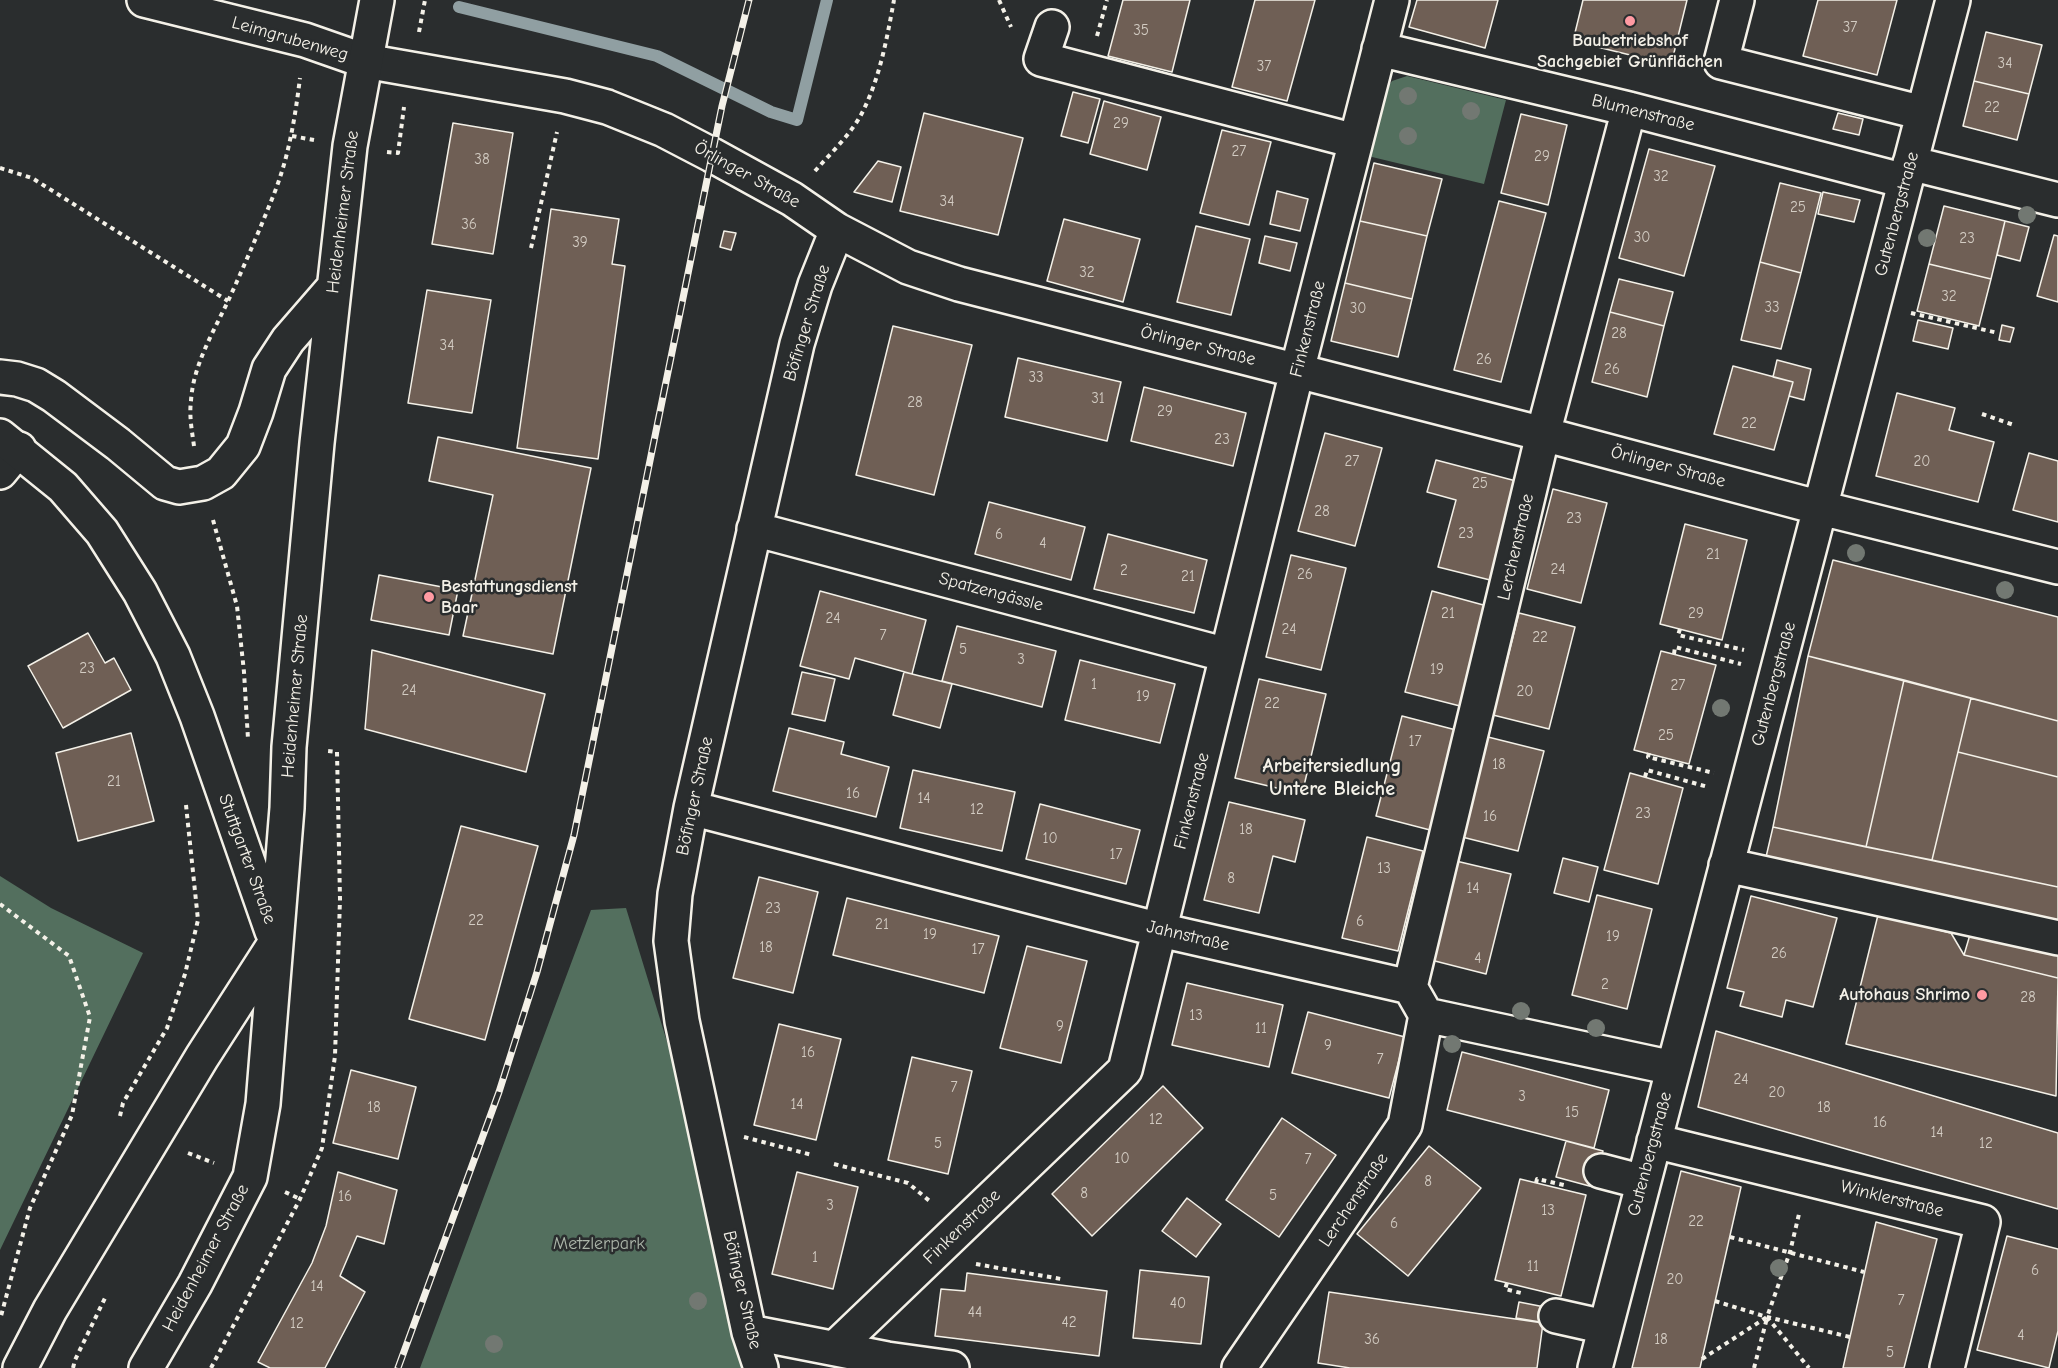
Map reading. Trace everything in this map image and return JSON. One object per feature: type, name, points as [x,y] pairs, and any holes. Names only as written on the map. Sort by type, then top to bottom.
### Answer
[{"type":"street","name":"Leimgrubenweg","points":[[144,0],[305,40],[365,62]]},
{"type":"street","name":"Heidenheimer Straße","points":[[146,1368],[195,1284],[250,1177],[263,1104],[287,808],[289,747],[316,454],[350,146],[377,0]]},
{"type":"street","name":"Finkenstraße","points":[[835,1348],[1125,1070],[1297,371],[1392,0]]},
{"type":"street","points":[[1737,0],[1721,62],[1923,113]]},
{"type":"street","name":"Gutenbergstraße","points":[[1594,1368],[1953,0]]},
{"type":"street","points":[[1052,27],[1041,59],[1355,141]]},
{"type":"street","name":"Blumenstraße","points":[[1379,49],[1907,172],[2058,200]]},
{"type":"street","name":"Örlinger Straße","points":[[365,62],[565,96],[607,106],[664,130],[792,199],[837,230],[908,267],[959,284],[1821,508],[2058,567]]},
{"type":"street","name":"Lerchenstraße","points":[[1410,987],[1543,434],[1629,109]]},
{"type":"street","name":"Böfinger Straße","points":[[761,1368],[749,1332],[682,1021],[671,941],[675,894],[691,808],[797,344],[815,285],[837,230]]},
{"type":"street","points":[[0,377],[36,385],[54,396],[165,483],[179,487],[203,483],[221,473],[243,446],[269,369],[288,340],[334,287]]},
{"type":"street","name":"Stuttgarter Straße","points":[[6,453],[63,487],[102,532],[141,592],[173,656],[197,716],[276,941],[202,1057],[45,1318],[20,1368]]},
{"type":"street","name":"Spatzengässle","points":[[754,529],[1227,655]]},
{"type":"street","name":"Jahnstraße","points":[[691,808],[1160,930],[1410,987]]},
{"type":"street","points":[[1726,865],[2058,938]]},
{"type":"street","points":[[1410,987],[1426,1015],[1673,1068]]},
{"type":"street","name":"Lerchenstraße","points":[[1239,1368],[1405,1125],[1426,1015]]},
{"type":"street","name":"Winklerstraße","points":[[1654,1141],[1983,1222],[1947,1368]]},
{"type":"street","points":[[1601,1171],[1643,1182]]},
{"type":"street","points":[[1556,1316],[1605,1327]]},
{"type":"street","points":[[749,1332],[887,1359],[952,1368]]},
{"type":"path","points":[[792,199],[861,114],[873,89],[887,39],[894,0]]},
{"type":"path","points":[[531,248],[565,96]]},
{"type":"path","points":[[0,168],[32,178],[228,301]]},
{"type":"path","points":[[1873,304],[1998,333]]},
{"type":"path","points":[[1982,414],[2014,425]]},
{"type":"path","points":[[1680,629],[1678,635],[1778,666]]},
{"type":"path","points":[[1674,654],[1675,647],[1778,666]]},
{"type":"path","points":[[211,1368],[300,1199],[322,1148],[335,1056],[340,899],[338,752],[289,747],[247,739],[246,722]]},
{"type":"path","points":[[1649,753],[1648,757],[1746,789]]},
{"type":"path","points":[[1645,777],[1647,770],[1746,789]]},
{"type":"path","points":[[185,798],[198,920],[185,974],[167,1028],[123,1103],[156,1133],[189,1153],[300,1199]]},
{"type":"path","points":[[0,904],[69,956],[90,1017],[72,1115],[30,1208],[2,1314],[0,1312]]},
{"type":"path","points":[[710,1148],[739,1136],[812,1155]]},
{"type":"path","points":[[834,1164],[908,1183],[962,1227]]},
{"type":"path","points":[[1754,1368],[1767,1317],[1790,1252],[1807,1179]]},
{"type":"path","points":[[1730,1237],[1864,1272]]},
{"type":"path","points":[[931,1257],[1061,1279]]},
{"type":"path","points":[[1715,1301],[1767,1317],[1850,1337]]},
{"type":"path","points":[[1702,1359],[1767,1317]]},
{"type":"path","points":[[1767,1317],[1809,1368]]},
{"type":"green space","points":[[1407,76],[1506,100],[1484,184],[1368,156],[1383,93],[1392,81]]},
{"type":"green space","points":[[0,876],[51,908],[143,953],[0,1250]]},
{"type":"green space","name":"Metzlerpark","points":[[626,908],[767,1368],[420,1368],[591,910]]},
{"type":"building","points":[[1123,0],[1190,0],[1172,72],[1108,56]]},
{"type":"building","points":[[1255,0],[1315,0],[1287,101],[1232,87]]},
{"type":"building","points":[[1417,0],[1498,0],[1485,48],[1409,27]]},
{"type":"building","name":"Baubetriebshof Sachgebiet Grünflächen","points":[[1583,0],[1687,0],[1671,65],[1573,41]]},
{"type":"building","points":[[1818,0],[1897,0],[1877,75],[1803,56]]},
{"type":"building","points":[[1986,32],[2042,45],[2029,94],[1974,81]]},
{"type":"building","points":[[1974,81],[2029,94],[2017,140],[1963,126]]},
{"type":"building","points":[[1073,92],[1100,99],[1088,143],[1061,136]]},
{"type":"building","points":[[1104,101],[1161,117],[1147,170],[1090,154]]},
{"type":"building","points":[[924,113],[1023,138],[998,235],[900,211]]},
{"type":"building","points":[[1838,113],[1863,119],[1859,135],[1833,129]]},
{"type":"building","points":[[1521,114],[1567,125],[1548,205],[1501,193]]},
{"type":"building","points":[[453,123],[513,133],[493,254],[432,244]]},
{"type":"building","points":[[1222,130],[1271,142],[1249,225],[1200,213]]},
{"type":"building","points":[[1649,149],[1715,166],[1684,276],[1619,258]]},
{"type":"building","points":[[878,161],[901,167],[892,202],[854,192]]},
{"type":"building","points":[[1374,163],[1442,179],[1427,236],[1360,221]]},
{"type":"building","points":[[1780,183],[1821,193],[1801,273],[1760,262]]},
{"type":"building","points":[[1277,191],[1308,199],[1300,231],[1270,224]]},
{"type":"building","points":[[1823,192],[1860,200],[1854,222],[1818,214]]},
{"type":"building","points":[[1499,201],[1546,213],[1501,382],[1454,370]]},
{"type":"building","points":[[1944,206],[2005,221],[1991,279],[1929,264]]},
{"type":"building","points":[[551,209],[619,219],[612,264],[625,266],[598,459],[517,448]]},
{"type":"building","points":[[1064,219],[1140,239],[1123,302],[1047,281]]},
{"type":"building","points":[[1360,221],[1427,236],[1412,299],[1345,283]]},
{"type":"building","points":[[2005,221],[2029,227],[2020,261],[1997,255]]},
{"type":"building","points":[[1196,226],[1250,239],[1231,315],[1177,302]]},
{"type":"building","points":[[724,231],[736,233],[731,250],[720,247]]},
{"type":"building","points":[[2054,235],[2058,236],[2058,302],[2037,296]]},
{"type":"building","points":[[1265,236],[1297,243],[1290,271],[1259,263]]},
{"type":"building","points":[[1760,262],[1801,273],[1781,349],[1741,340]]},
{"type":"building","points":[[1929,264],[1991,279],[1979,326],[1917,311]]},
{"type":"building","points":[[1619,279],[1673,292],[1664,326],[1610,312]]},
{"type":"building","points":[[1345,283],[1412,299],[1398,357],[1331,341]]},
{"type":"building","points":[[427,290],[491,300],[472,413],[408,403]]},
{"type":"building","points":[[1610,312],[1664,326],[1647,397],[1592,382]]},
{"type":"building","points":[[1918,320],[1953,328],[1948,349],[1913,341]]},
{"type":"building","points":[[2002,325],[2014,328],[2010,342],[1999,340]]},
{"type":"building","points":[[893,326],[972,345],[934,495],[856,475]]},
{"type":"building","points":[[1018,358],[1121,382],[1107,441],[1005,417]]},
{"type":"building","points":[[1777,360],[1811,369],[1804,400],[1789,396],[1793,382],[1773,377]]},
{"type":"building","points":[[1733,366],[1793,382],[1774,450],[1714,434]]},
{"type":"building","points":[[1144,387],[1246,413],[1233,466],[1131,441]]},
{"type":"building","points":[[1897,393],[1955,408],[1949,430],[1994,442],[1978,502],[1876,476]]},
{"type":"building","points":[[1325,433],[1382,448],[1355,546],[1298,531]]},
{"type":"building","points":[[438,437],[591,468],[553,654],[463,636],[493,495],[429,481]]},
{"type":"building","points":[[2029,453],[2058,461],[2058,522],[2013,510]]},
{"type":"building","points":[[1436,460],[1516,481],[1490,580],[1438,567],[1456,500],[1427,492]]},
{"type":"building","points":[[1553,489],[1607,503],[1581,603],[1527,589]]},
{"type":"building","points":[[989,502],[1085,527],[1071,580],[975,554]]},
{"type":"building","points":[[1685,524],[1747,540],[1722,640],[1660,624]]},
{"type":"building","points":[[1108,534],[1207,560],[1194,613],[1094,589]]},
{"type":"building","points":[[1291,555],[1346,568],[1321,670],[1266,657]]},
{"type":"building","points":[[1833,560],[2058,617],[2058,721],[1808,656]]},
{"type":"building","points":[[379,575],[458,590],[449,635],[371,620]]},
{"type":"building","points":[[820,591],[926,620],[912,674],[855,658],[849,679],[800,666]]},
{"type":"building","points":[[1432,591],[1487,606],[1460,706],[1405,692]]},
{"type":"building","points":[[1519,613],[1575,627],[1549,729],[1493,715]]},
{"type":"building","points":[[957,626],[1056,651],[1042,707],[942,681]]},
{"type":"building","points":[[88,633],[105,663],[114,658],[131,690],[63,728],[28,666]]},
{"type":"building","points":[[372,650],[545,694],[526,772],[365,729]]},
{"type":"building","points":[[1661,651],[1716,665],[1689,764],[1634,750]]},
{"type":"building","points":[[1808,656],[1904,680],[1866,847],[1773,827]]},
{"type":"building","points":[[1080,660],[1175,684],[1160,743],[1065,720]]},
{"type":"building","points":[[802,672],[835,679],[825,721],[792,714]]},
{"type":"building","points":[[904,672],[952,684],[940,728],[893,715]]},
{"type":"building","points":[[1259,679],[1326,694],[1302,794],[1235,778]]},
{"type":"building","points":[[1904,680],[1971,698],[1932,860],[1866,847]]},
{"type":"building","points":[[1971,698],[2058,721],[2058,777],[1958,752]]},
{"type":"building","points":[[1402,716],[1456,730],[1430,830],[1376,816]]},
{"type":"building","points":[[789,728],[844,742],[841,754],[889,767],[876,817],[773,791]]},
{"type":"building","points":[[131,733],[154,821],[78,841],[56,753]]},
{"type":"building","points":[[1488,737],[1544,751],[1518,851],[1462,837]]},
{"type":"building","points":[[1958,752],[2058,777],[2058,887],[1932,860]]},
{"type":"building","points":[[913,770],[1015,792],[1002,851],[900,828]]},
{"type":"building","points":[[1630,773],[1683,788],[1658,884],[1604,870]]},
{"type":"building","points":[[1229,802],[1305,820],[1295,862],[1273,856],[1259,913],[1204,900]]},
{"type":"building","points":[[1040,804],[1140,830],[1126,884],[1026,859]]},
{"type":"building","points":[[461,826],[538,846],[485,1040],[409,1019]]},
{"type":"building","points":[[1773,827],[2058,887],[2058,931],[1766,857]]},
{"type":"building","points":[[1367,837],[1423,851],[1398,951],[1342,938]]},
{"type":"building","points":[[1563,858],[1598,867],[1589,902],[1554,893]]},
{"type":"building","points":[[1456,861],[1511,874],[1486,974],[1431,960]]},
{"type":"building","points":[[759,877],[818,892],[793,993],[733,978]]},
{"type":"building","points":[[1597,895],[1652,909],[1627,1009],[1572,995]]},
{"type":"building","points":[[1751,896],[1837,918],[1813,1007],[1786,1000],[1782,1017],[1740,1006],[1744,992],[1727,988]]},
{"type":"building","points":[[847,898],[999,936],[984,993],[833,955]]},
{"type":"building","points":[[1878,915],[1951,933],[1964,955],[2058,978],[2056,1096],[1846,1044]]},
{"type":"building","points":[[1974,921],[2058,942],[2058,978],[1964,955]]},
{"type":"building","points":[[1027,946],[1087,961],[1061,1063],[1000,1048]]},
{"type":"building","points":[[1187,983],[1283,1005],[1269,1067],[1172,1045]]},
{"type":"building","points":[[1308,1012],[1405,1037],[1389,1098],[1292,1073]]},
{"type":"building","points":[[779,1024],[841,1039],[816,1140],[754,1125]]},
{"type":"building","points":[[1716,1031],[2058,1133],[2058,1209],[1698,1107]]},
{"type":"building","points":[[1462,1052],[1609,1090],[1594,1148],[1447,1110]]},
{"type":"building","points":[[912,1057],[972,1071],[948,1174],[888,1160]]},
{"type":"building","points":[[351,1070],[416,1087],[398,1159],[333,1143]]},
{"type":"building","points":[[1163,1086],[1203,1128],[1092,1236],[1052,1194]]},
{"type":"building","points":[[1282,1118],[1336,1155],[1279,1237],[1226,1200]]},
{"type":"building","points":[[1566,1141],[1603,1151],[1593,1187],[1556,1177]]},
{"type":"building","points":[[1429,1146],[1481,1188],[1408,1276],[1357,1234]]},
{"type":"building","points":[[1681,1171],[1741,1187],[1700,1368],[1632,1368]]},
{"type":"building","points":[[338,1172],[397,1190],[384,1244],[357,1236],[340,1276],[365,1292],[325,1368],[270,1368],[258,1362],[312,1263],[326,1226]]},
{"type":"building","points":[[797,1172],[858,1187],[833,1289],[772,1274]]},
{"type":"building","points":[[1520,1179],[1586,1195],[1561,1296],[1495,1280]]},
{"type":"building","points":[[1187,1198],[1221,1224],[1196,1257],[1162,1231]]},
{"type":"building","points":[[1876,1222],[1937,1239],[1904,1368],[1843,1368]]},
{"type":"building","points":[[2007,1236],[2058,1249],[2058,1331],[2049,1368],[1977,1350]]},
{"type":"building","points":[[1140,1270],[1209,1277],[1201,1344],[1133,1338]]},
{"type":"building","points":[[967,1273],[1107,1291],[1099,1356],[935,1336],[941,1289],[965,1291]]},
{"type":"building","points":[[1329,1292],[1543,1323],[1537,1368],[1350,1368],[1318,1363]]},
{"type":"building","points":[[1519,1302],[1555,1309],[1552,1324],[1516,1318]]},
{"type":"waterway","points":[[459,7],[657,56],[771,112],[797,120],[827,0]]},
{"type":"railway","points":[[398,1368],[499,1092],[537,972],[574,835],[722,106],[749,0]]},
{"type":"place","name":"Baubetriebshof Sachgebiet Grünflächen","points":[[1630,21]]},
{"type":"place","name":"Bestattungsdienst Baar","points":[[429,597]]},
{"type":"place","name":"Autohaus Shrimo","points":[[1982,995]]},
{"type":"district","name":"Arbeitersiedlung Untere Bleiche","points":[[1332,778]]}]
